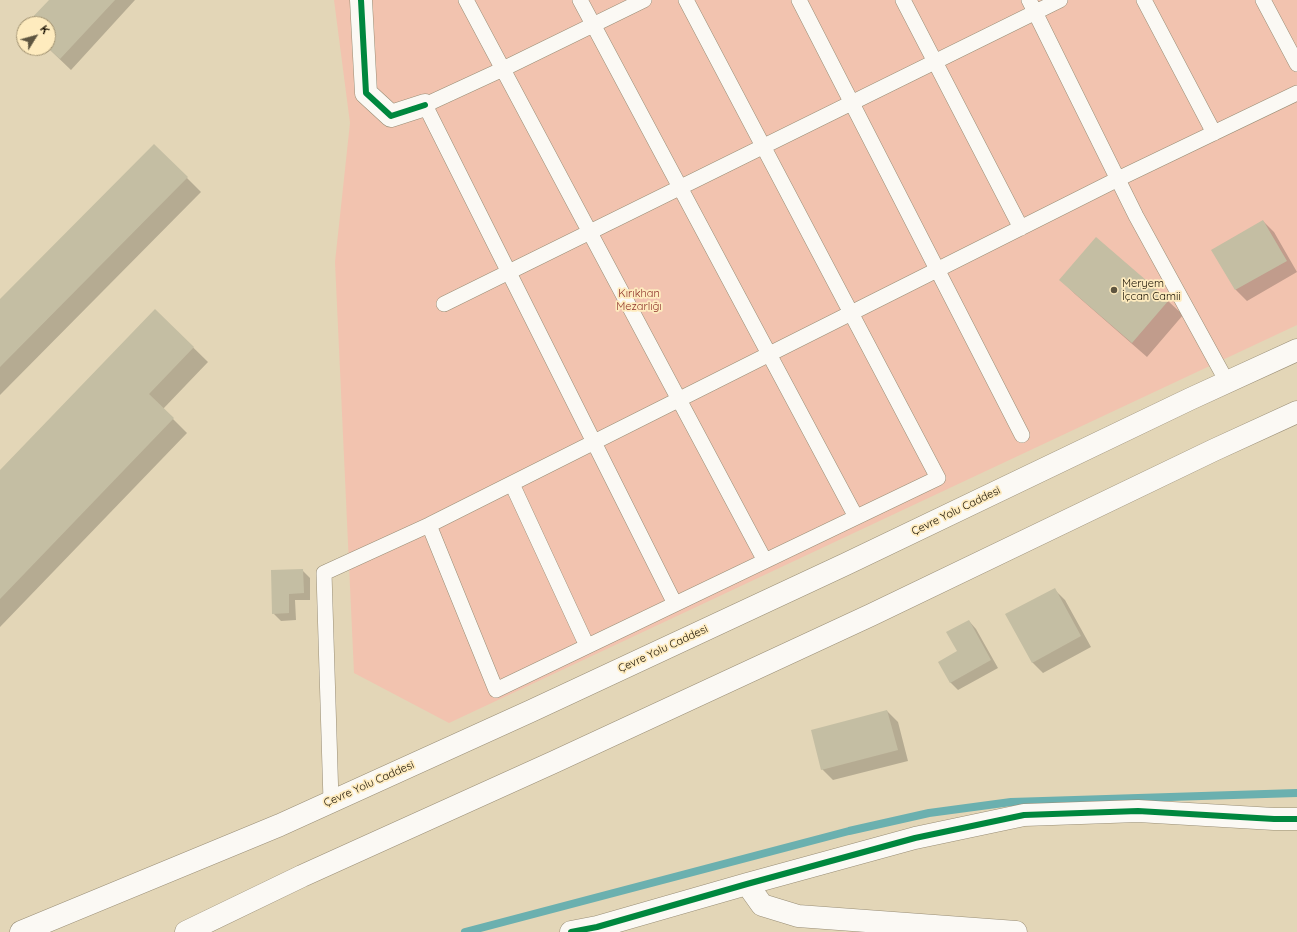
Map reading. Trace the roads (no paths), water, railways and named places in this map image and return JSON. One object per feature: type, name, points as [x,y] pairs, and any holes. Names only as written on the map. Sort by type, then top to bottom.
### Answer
[{"type":"main road","points":[[362,0],[366,93],[391,116],[425,104]]},
{"type":"main road","name":"Çevre Yolu Caddesi","points":[[21,932],[280,825],[531,711],[846,564],[1297,350]]},
{"type":"main road","points":[[186,932],[302,876],[554,762],[871,615],[1207,453],[1297,412]]},
{"type":"main road","points":[[571,932],[597,927],[915,838],[1024,815],[1138,811],[1297,819]]},
{"type":"main road","points":[[747,884],[762,905],[798,916],[1016,932]]},
{"type":"lane","points":[[466,0],[765,561]]},
{"type":"lane","points":[[580,0],[856,517]]},
{"type":"lane","points":[[644,0],[503,69],[425,104],[675,604]]},
{"type":"lane","points":[[429,525],[496,690],[938,478],[686,0]]},
{"type":"lane","points":[[799,0],[1022,435]]},
{"type":"lane","points":[[903,0],[1021,228]]},
{"type":"lane","points":[[444,304],[935,62],[1032,6],[1060,0]]},
{"type":"lane","points":[[1144,0],[1214,134]]},
{"type":"lane","points":[[1263,0],[1297,64]]},
{"type":"lane","points":[[1032,6],[1140,223],[1227,382]]},
{"type":"lane","points":[[331,802],[324,573],[429,525],[1021,228],[1297,93]]},
{"type":"lane","points":[[512,484],[587,646]]},
{"type":"waterway","points":[[465,932],[849,831],[929,813],[1011,802],[1297,793]]},
{"type":"place","name":"Meryem İçcan Camii","points":[[1114,290]]},
{"type":"park label","name":"Kırıkhan Mezarlığı","points":[[639,300]]}]
